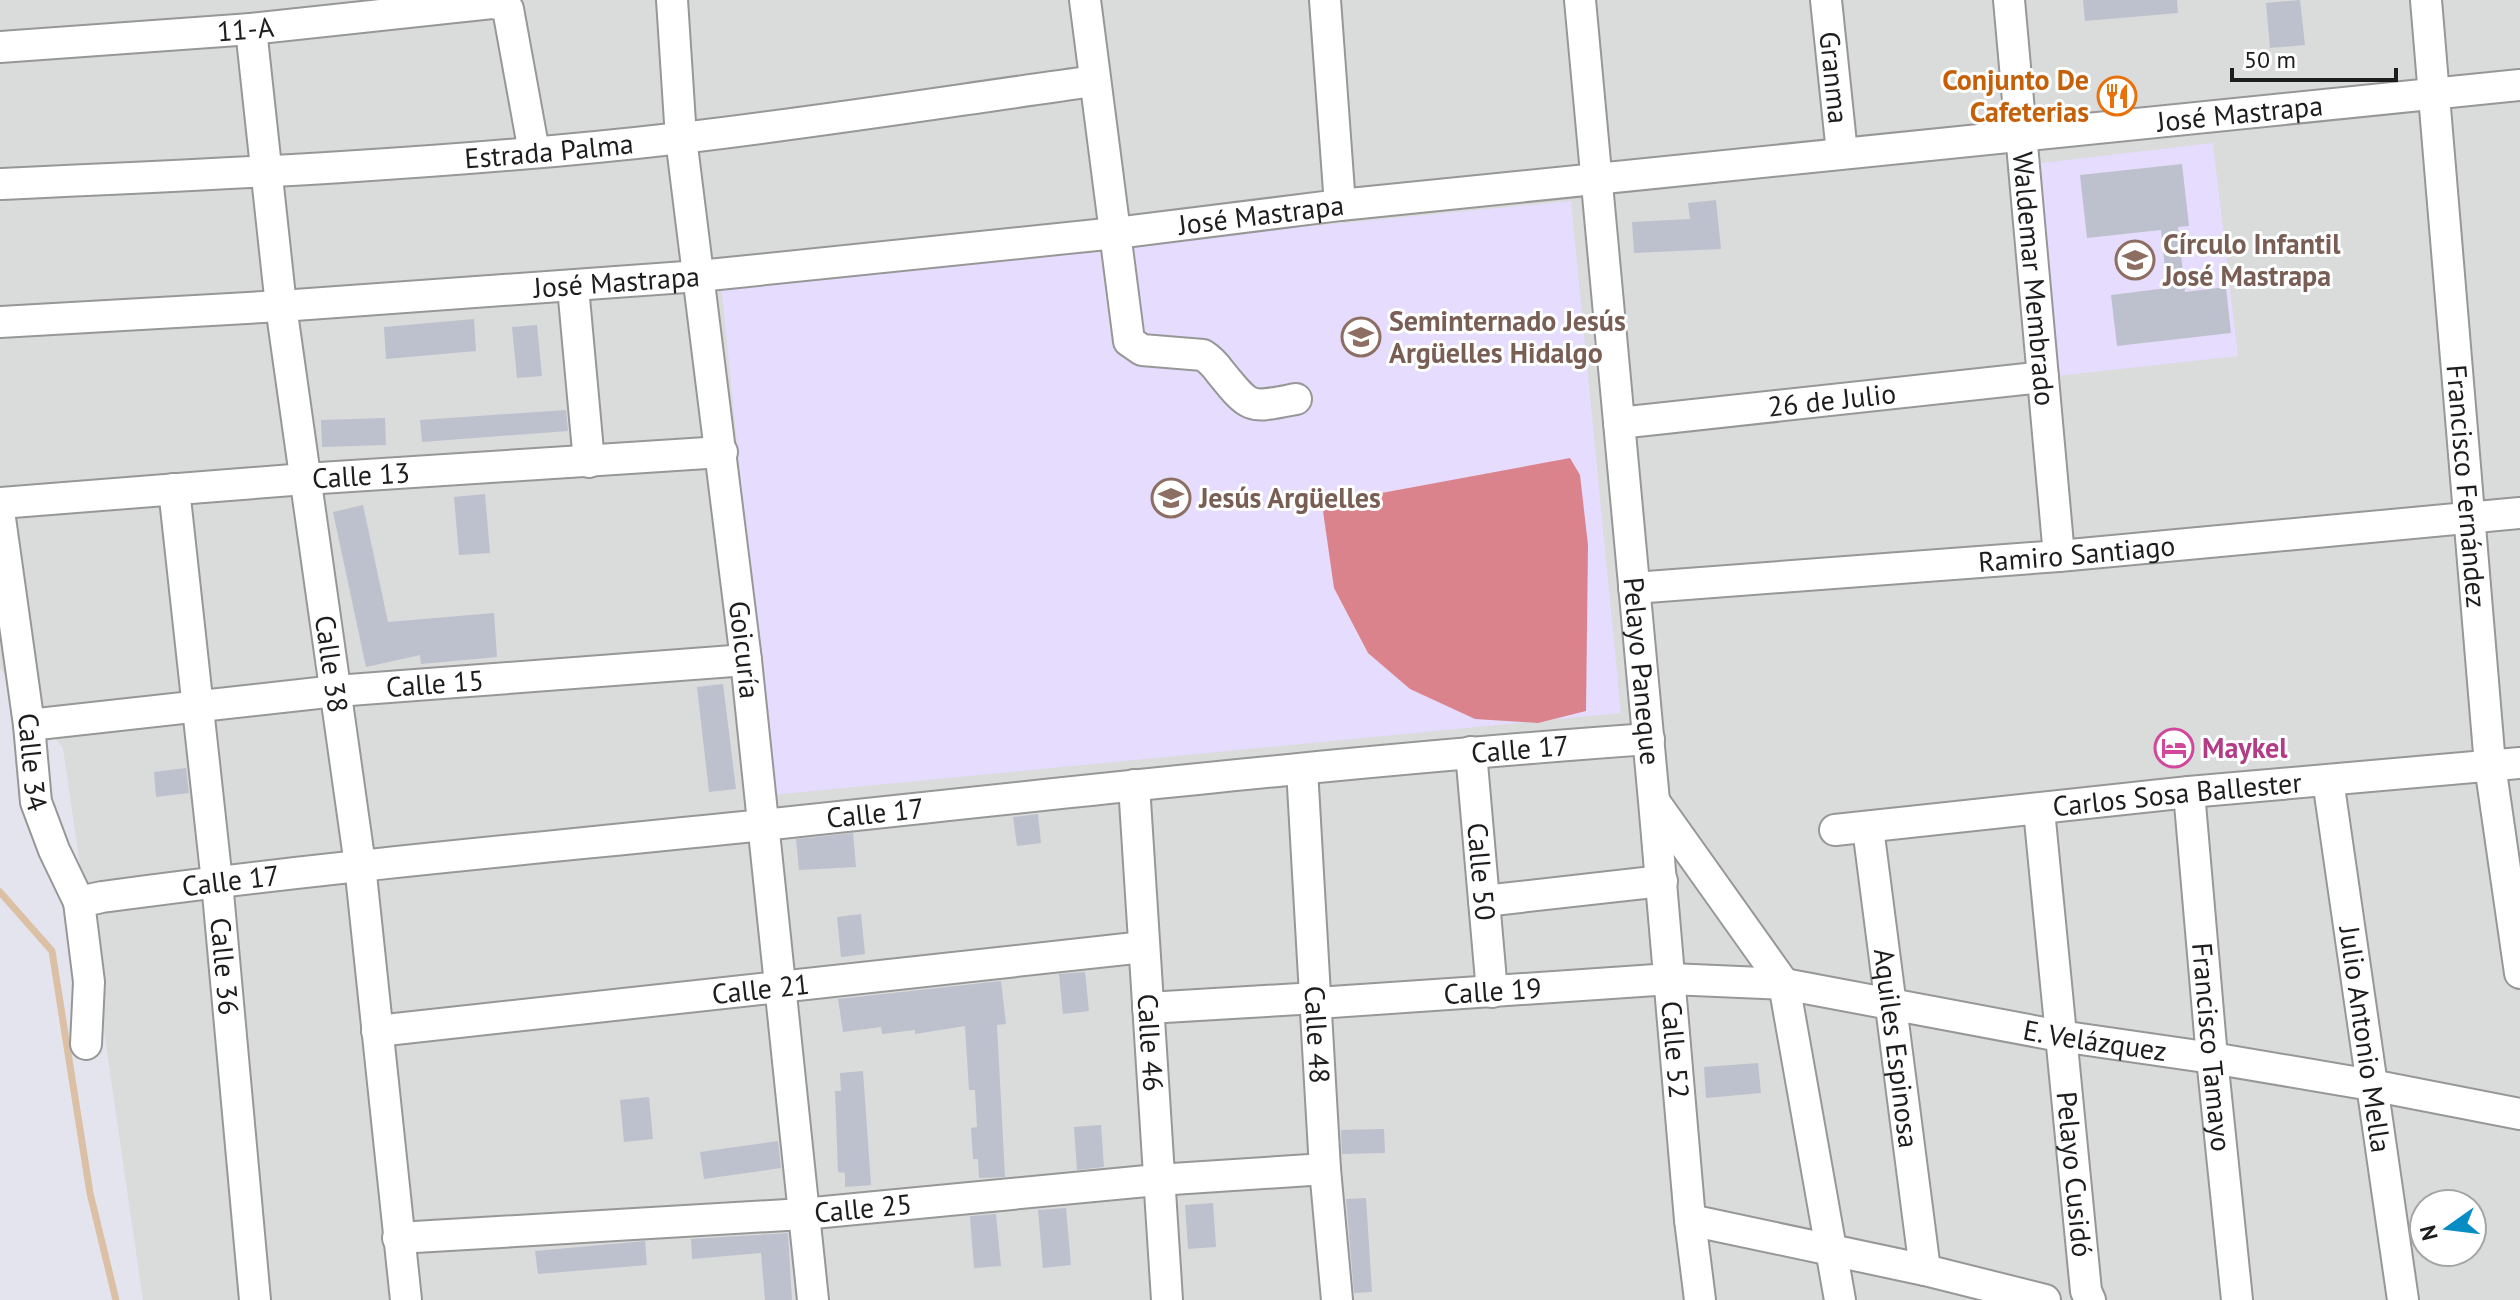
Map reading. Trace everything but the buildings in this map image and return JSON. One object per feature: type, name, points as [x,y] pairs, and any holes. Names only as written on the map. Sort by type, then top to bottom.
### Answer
[{"type":"street","name":"Goicuría","points":[[672,0],[681,138],[746,660],[813,1300]]},
{"type":"street","points":[[1085,0],[1129,341],[1142,350],[1203,355],[1211,360],[1241,399],[1251,404],[1266,405],[1296,399]]},
{"type":"street","points":[[1325,0],[1340,205]]},
{"type":"street","name":"Pelayo Paneque","points":[[1580,0],[1654,801],[1784,984],[1840,1300]]},
{"type":"street","name":"Granma","points":[[1826,0],[1842,153]]},
{"type":"street","name":"Waldemar Membrado","points":[[2009,0],[2059,556]]},
{"type":"street","name":"Francisco Fernández","points":[[2426,0],[2490,765],[2520,973]]},
{"type":"street","name":"11-A","points":[[0,47],[251,29],[492,3],[503,5],[508,9],[534,152]]},
{"type":"street","name":"Calle 38","points":[[251,29],[281,306],[360,865],[406,1300]]},
{"type":"street","name":"Estrada Palma","points":[[0,184],[268,172],[534,152],[681,138],[1094,81]]},
{"type":"street","name":"José Mastrapa","points":[[0,322],[573,287],[699,276],[1116,233],[1340,205],[2520,85]]},
{"type":"street","points":[[573,287],[589,462]]},
{"type":"street","name":"26 de Julio","points":[[1619,423],[2043,377]]},
{"type":"street","name":"Calle 13","points":[[0,503],[305,479],[722,452]]},
{"type":"street","name":"Calle 36","points":[[174,489],[217,882],[255,1300]]},
{"type":"street","name":"Ramiro Santiago","points":[[1634,588],[2059,556],[2520,513]]},
{"type":"street","name":"Calle 34","points":[[0,518],[29,725],[36,802],[54,850],[90,900],[86,1044]]},
{"type":"street","name":"Calle 15","points":[[29,725],[336,691],[746,660]]},
{"type":"street","name":"Calle 17","points":[[90,900],[360,865],[1134,785],[1471,752],[1649,739]]},
{"type":"street","name":"Calle 50","points":[[1471,752],[1492,992]]},
{"type":"street","name":"Carlos Sosa Ballester","points":[[1835,830],[2189,792],[2520,763]]},
{"type":"street","name":"Calle 48","points":[[1302,769],[1325,1169],[1337,1300]]},
{"type":"street","name":"Julio Antonio Mella","points":[[2328,780],[2403,1300]]},
{"type":"street","name":"Calle 46","points":[[1134,785],[1167,1300]]},
{"type":"street","name":"Francisco Tamayo","points":[[2189,792],[2237,1300]]},
{"type":"street","name":"Calle 52","points":[[1654,801],[1695,1299]]},
{"type":"street","name":"Pelayo Cusidó","points":[[2039,810],[2086,1291],[2090,1300]]},
{"type":"street","name":"Aquiles Espinosa","points":[[1868,828],[1925,1270]]},
{"type":"street","points":[[1484,901],[1662,881]]},
{"type":"street","name":"Calle 21","points":[[377,1031],[1144,947]]},
{"type":"street","name":"Calle 19","points":[[1148,1008],[1492,992],[1670,979]]},
{"type":"street","name":"E. Velázquez","points":[[1670,979],[1784,984],[1889,1006],[2371,1085],[2520,1114]]},
{"type":"street","name":"Calle 25","points":[[398,1238],[803,1214],[1157,1180],[1325,1169]]},
{"type":"street","points":[[1690,1220],[1925,1270],[2045,1300]]},
{"type":"shaded area","points":[[0,0],[2520,0],[2520,1300],[143,1300],[63,748],[0,668]]},
{"type":"shaded area","name":"Círculo Infantil José Mastrapa","points":[[2213,143],[2238,356],[2056,376],[2032,164]]},
{"type":"shaded area","name":"Jesús Argüelles","points":[[1571,201],[1621,713],[772,795],[721,283]]},
{"type":"shaded area","points":[[1570,458],[1580,475],[1588,545],[1586,711],[1538,723],[1475,719],[1410,689],[1368,653],[1334,588],[1322,504]]},
{"type":"waterway","points":[[0,892],[52,951],[90,1193],[116,1300]]},
{"type":"place","name":"Conjunto De Cafeterias","points":[[2117,96]]},
{"type":"place","name":"Círculo Infantil José Mastrapa","points":[[2135,260]]},
{"type":"place","name":"Seminternado Jesús Argüelles Hidalgo","points":[[1361,337]]},
{"type":"place","name":"Jesús Argüelles","points":[[1171,498]]},
{"type":"place","name":"Maykel","points":[[2174,748]]}]
